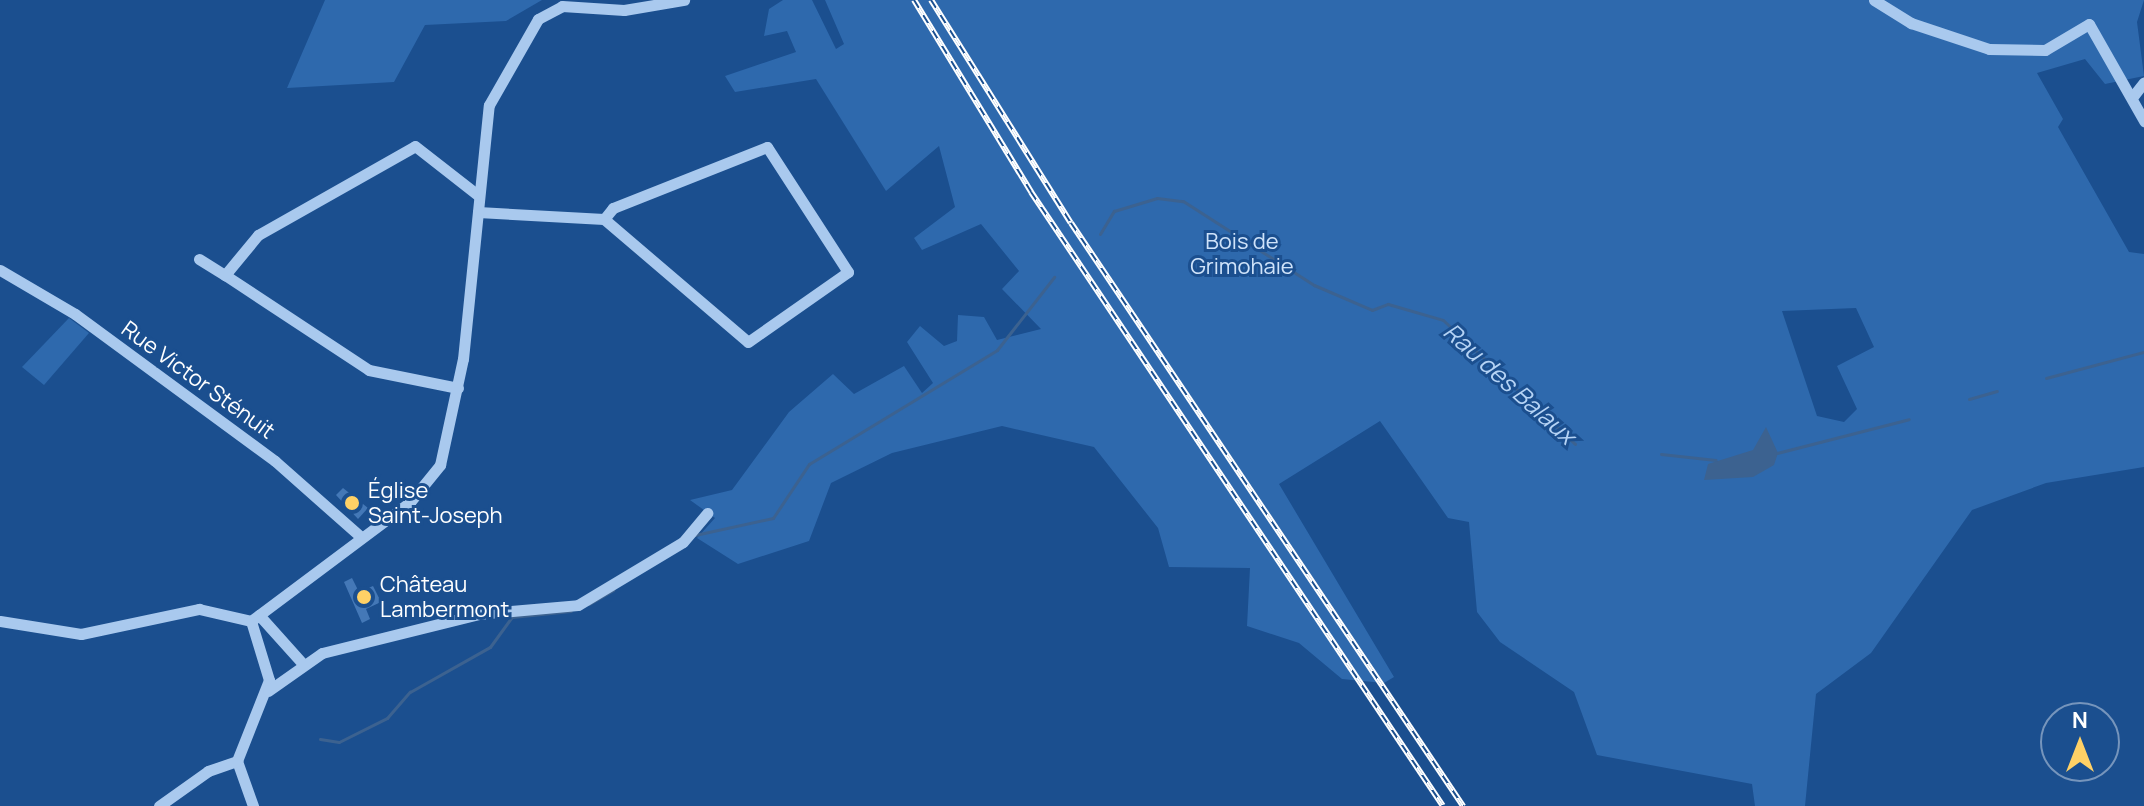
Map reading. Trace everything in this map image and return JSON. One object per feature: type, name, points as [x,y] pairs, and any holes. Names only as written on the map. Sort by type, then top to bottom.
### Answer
[{"type":"street","points":[[255,618],[361,537],[435,473],[458,388],[489,105],[538,19],[562,6],[624,10],[684,0]]},
{"type":"street","points":[[1874,0],[1911,23],[1989,49],[2045,50],[2089,24],[2119,83],[2134,95],[2144,121]]},
{"type":"street","points":[[2134,95],[2144,82]]},
{"type":"street","points":[[225,275],[252,238],[418,145],[479,196]]},
{"type":"street","points":[[478,212],[604,219],[742,341],[754,341],[848,272],[767,147],[613,208],[604,219]]},
{"type":"street","points":[[199,259],[369,370],[458,388]]},
{"type":"street","name":"Rue Victor Sténuit","points":[[0,270],[75,314],[275,461],[361,537]]},
{"type":"street","points":[[268,691],[289,682],[303,664],[478,614],[578,605],[683,542],[707,513]]},
{"type":"street","points":[[0,621],[81,634],[199,609],[255,618],[303,664]]},
{"type":"street","points":[[253,806],[237,761],[268,691],[266,653],[255,618]]},
{"type":"street","points":[[159,806],[208,771],[237,761]]},
{"type":"green space","points":[[325,0],[542,0],[506,21],[425,25],[394,82],[287,88]]},
{"type":"green space","name":"Bois de Grimohaie","points":[[783,0],[812,0],[836,49],[844,44],[825,0],[2144,0],[2137,22],[2144,76],[2105,84],[2085,59],[2037,73],[2063,119],[2058,127],[2129,252],[2144,254],[2144,467],[2046,483],[1972,510],[1871,653],[1816,694],[1805,806],[1755,806],[1752,784],[1597,755],[1574,692],[1500,642],[1477,612],[1469,522],[1448,518],[1380,421],[1279,484],[1394,677],[1384,683],[1342,679],[1299,643],[1247,626],[1250,568],[1169,567],[1158,528],[1094,447],[1002,426],[892,453],[831,483],[809,541],[738,564],[697,538],[715,518],[690,500],[732,490],[789,412],[833,374],[854,394],[904,366],[922,393],[933,383],[907,342],[920,326],[944,346],[957,341],[958,315],[984,317],[997,340],[1041,329],[1002,289],[1019,271],[981,224],[922,250],[914,238],[955,207],[939,146],[886,191],[816,79],[735,92],[725,76],[796,52],[787,31],[764,36],[769,9]],"holes":[[[1856,308],[1874,347],[1837,366],[1857,409],[1844,422],[1817,416],[1782,311]]]},
{"type":"green space","points":[[69,318],[89,333],[44,385],[22,367]]},
{"type":"shaded area","points":[[1766,427],[1778,453],[1774,465],[1753,477],[1704,480],[1708,464],[1753,450]]},
{"type":"building","name":"Église Saint-Joseph","points":[[343,488],[368,508],[358,519],[336,495]]},
{"type":"building","name":"Château Lambermont","points":[[352,578],[359,592],[373,586],[381,602],[366,609],[370,619],[362,623],[344,582]]},
{"type":"waterway","name":"Rau des Balaux","points":[[1100,234],[1114,211],[1157,198],[1183,201],[1314,285],[1372,310],[1388,304],[1443,320],[1575,444]]},
{"type":"waterway","points":[[695,535],[773,518],[809,464],[997,350],[1054,277]]},
{"type":"waterway","name":"Rau des Balaux","points":[[2046,378],[2144,352]]},
{"type":"waterway","name":"Rau des Balaux","points":[[1969,399],[1997,391]]},
{"type":"waterway","name":"Rau des Balaux","points":[[1777,453],[1909,419]]},
{"type":"waterway","name":"Rau des Balaux","points":[[1661,454],[1716,460]]},
{"type":"waterway","points":[[589,604],[613,590]]},
{"type":"waterway","points":[[320,739],[339,742],[387,718],[410,692],[490,647],[512,617],[571,611]]},
{"type":"railway","points":[[914,0],[1031,192],[1443,806]]},
{"type":"railway","points":[[931,0],[1071,223],[1463,806]]},
{"type":"place","name":"Église Saint-Joseph","points":[[352,503]]},
{"type":"place","name":"Château Lambermont","points":[[364,597]]}]
